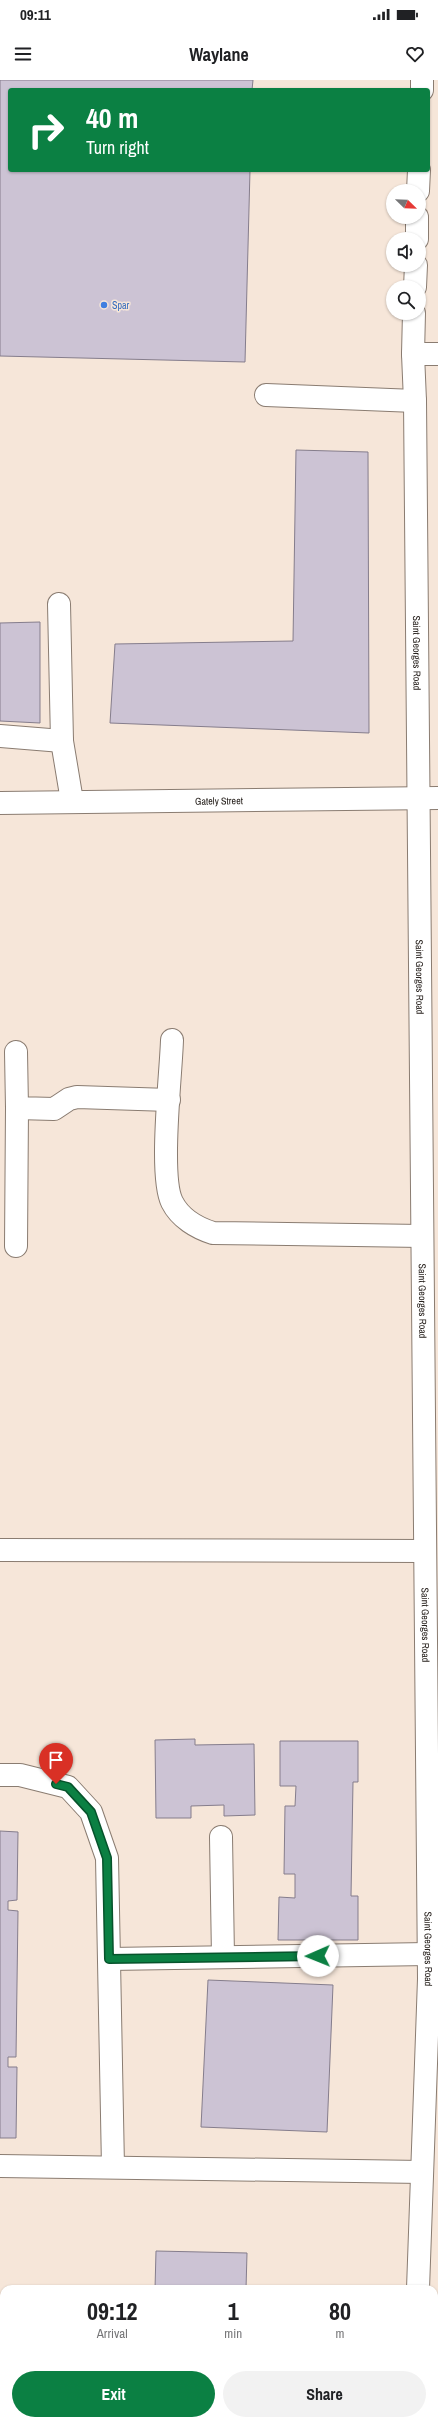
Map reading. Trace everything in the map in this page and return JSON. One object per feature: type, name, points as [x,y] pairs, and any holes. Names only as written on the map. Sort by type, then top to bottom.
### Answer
[{"type":"street","points":[[418,184],[419,172]]},
{"type":"street","name":"Saint Georges Road","points":[[414,320],[412,354],[415,402],[428,797],[422,1236],[425,1551],[432,1601],[428,1954],[433,1979],[422,2172],[429,2225],[419,2285]]},
{"type":"street","points":[[412,354],[438,354]]},
{"type":"street","points":[[266,395],[415,402]]},
{"type":"street","points":[[59,604],[62,741],[72,801]]},
{"type":"street","points":[[0,736],[62,741]]},
{"type":"street","name":"Gately Street","points":[[0,803],[428,797]]},
{"type":"street","points":[[172,1040],[166,1170],[172,1202],[183,1216],[199,1228],[212,1233],[422,1236]]},
{"type":"street","points":[[16,1052],[16,1246]]},
{"type":"street","points":[[17,1108],[54,1109],[69,1099],[77,1097],[169,1100]]},
{"type":"street","points":[[0,1550],[425,1551]]},
{"type":"street","points":[[0,1775],[20,1775],[68,1787],[91,1812],[107,1858],[113,2167]]},
{"type":"street","points":[[221,1836],[223,1958]]},
{"type":"street","points":[[109,1959],[428,1954]]},
{"type":"street","points":[[0,2166],[422,2172]]},
{"type":"building","points":[[0,80],[253,80],[252,88],[8,88],[8,172],[250,172],[245,362],[0,356]]},
{"type":"building","points":[[296,450],[368,452],[369,733],[110,723],[115,644],[293,641]]},
{"type":"building","points":[[40,622],[40,723],[0,721],[0,623]]},
{"type":"building","points":[[195,1739],[195,1745],[254,1744],[255,1815],[224,1816],[224,1805],[191,1806],[191,1818],[156,1818],[155,1740]]},
{"type":"building","points":[[280,1741],[358,1741],[358,1782],[353,1782],[351,1896],[358,1896],[358,1940],[278,1940],[279,1897],[295,1898],[295,1874],[284,1874],[285,1806],[295,1806],[296,1786],[280,1786]]},
{"type":"building","points":[[0,1831],[18,1832],[17,1900],[8,1901],[8,1910],[18,1911],[16,2057],[8,2057],[8,2067],[17,2067],[16,2138],[0,2138]]},
{"type":"building","points":[[208,1980],[333,1985],[327,2132],[201,2127]]},
{"type":"building","points":[[156,2251],[247,2253],[246,2285],[155,2285]]},
{"type":"place","name":"Spar","points":[[104,305]]},
{"type":"route","points":[[56,1784],[68,1787],[91,1812],[107,1858],[109,1959],[318,1956]]}]
